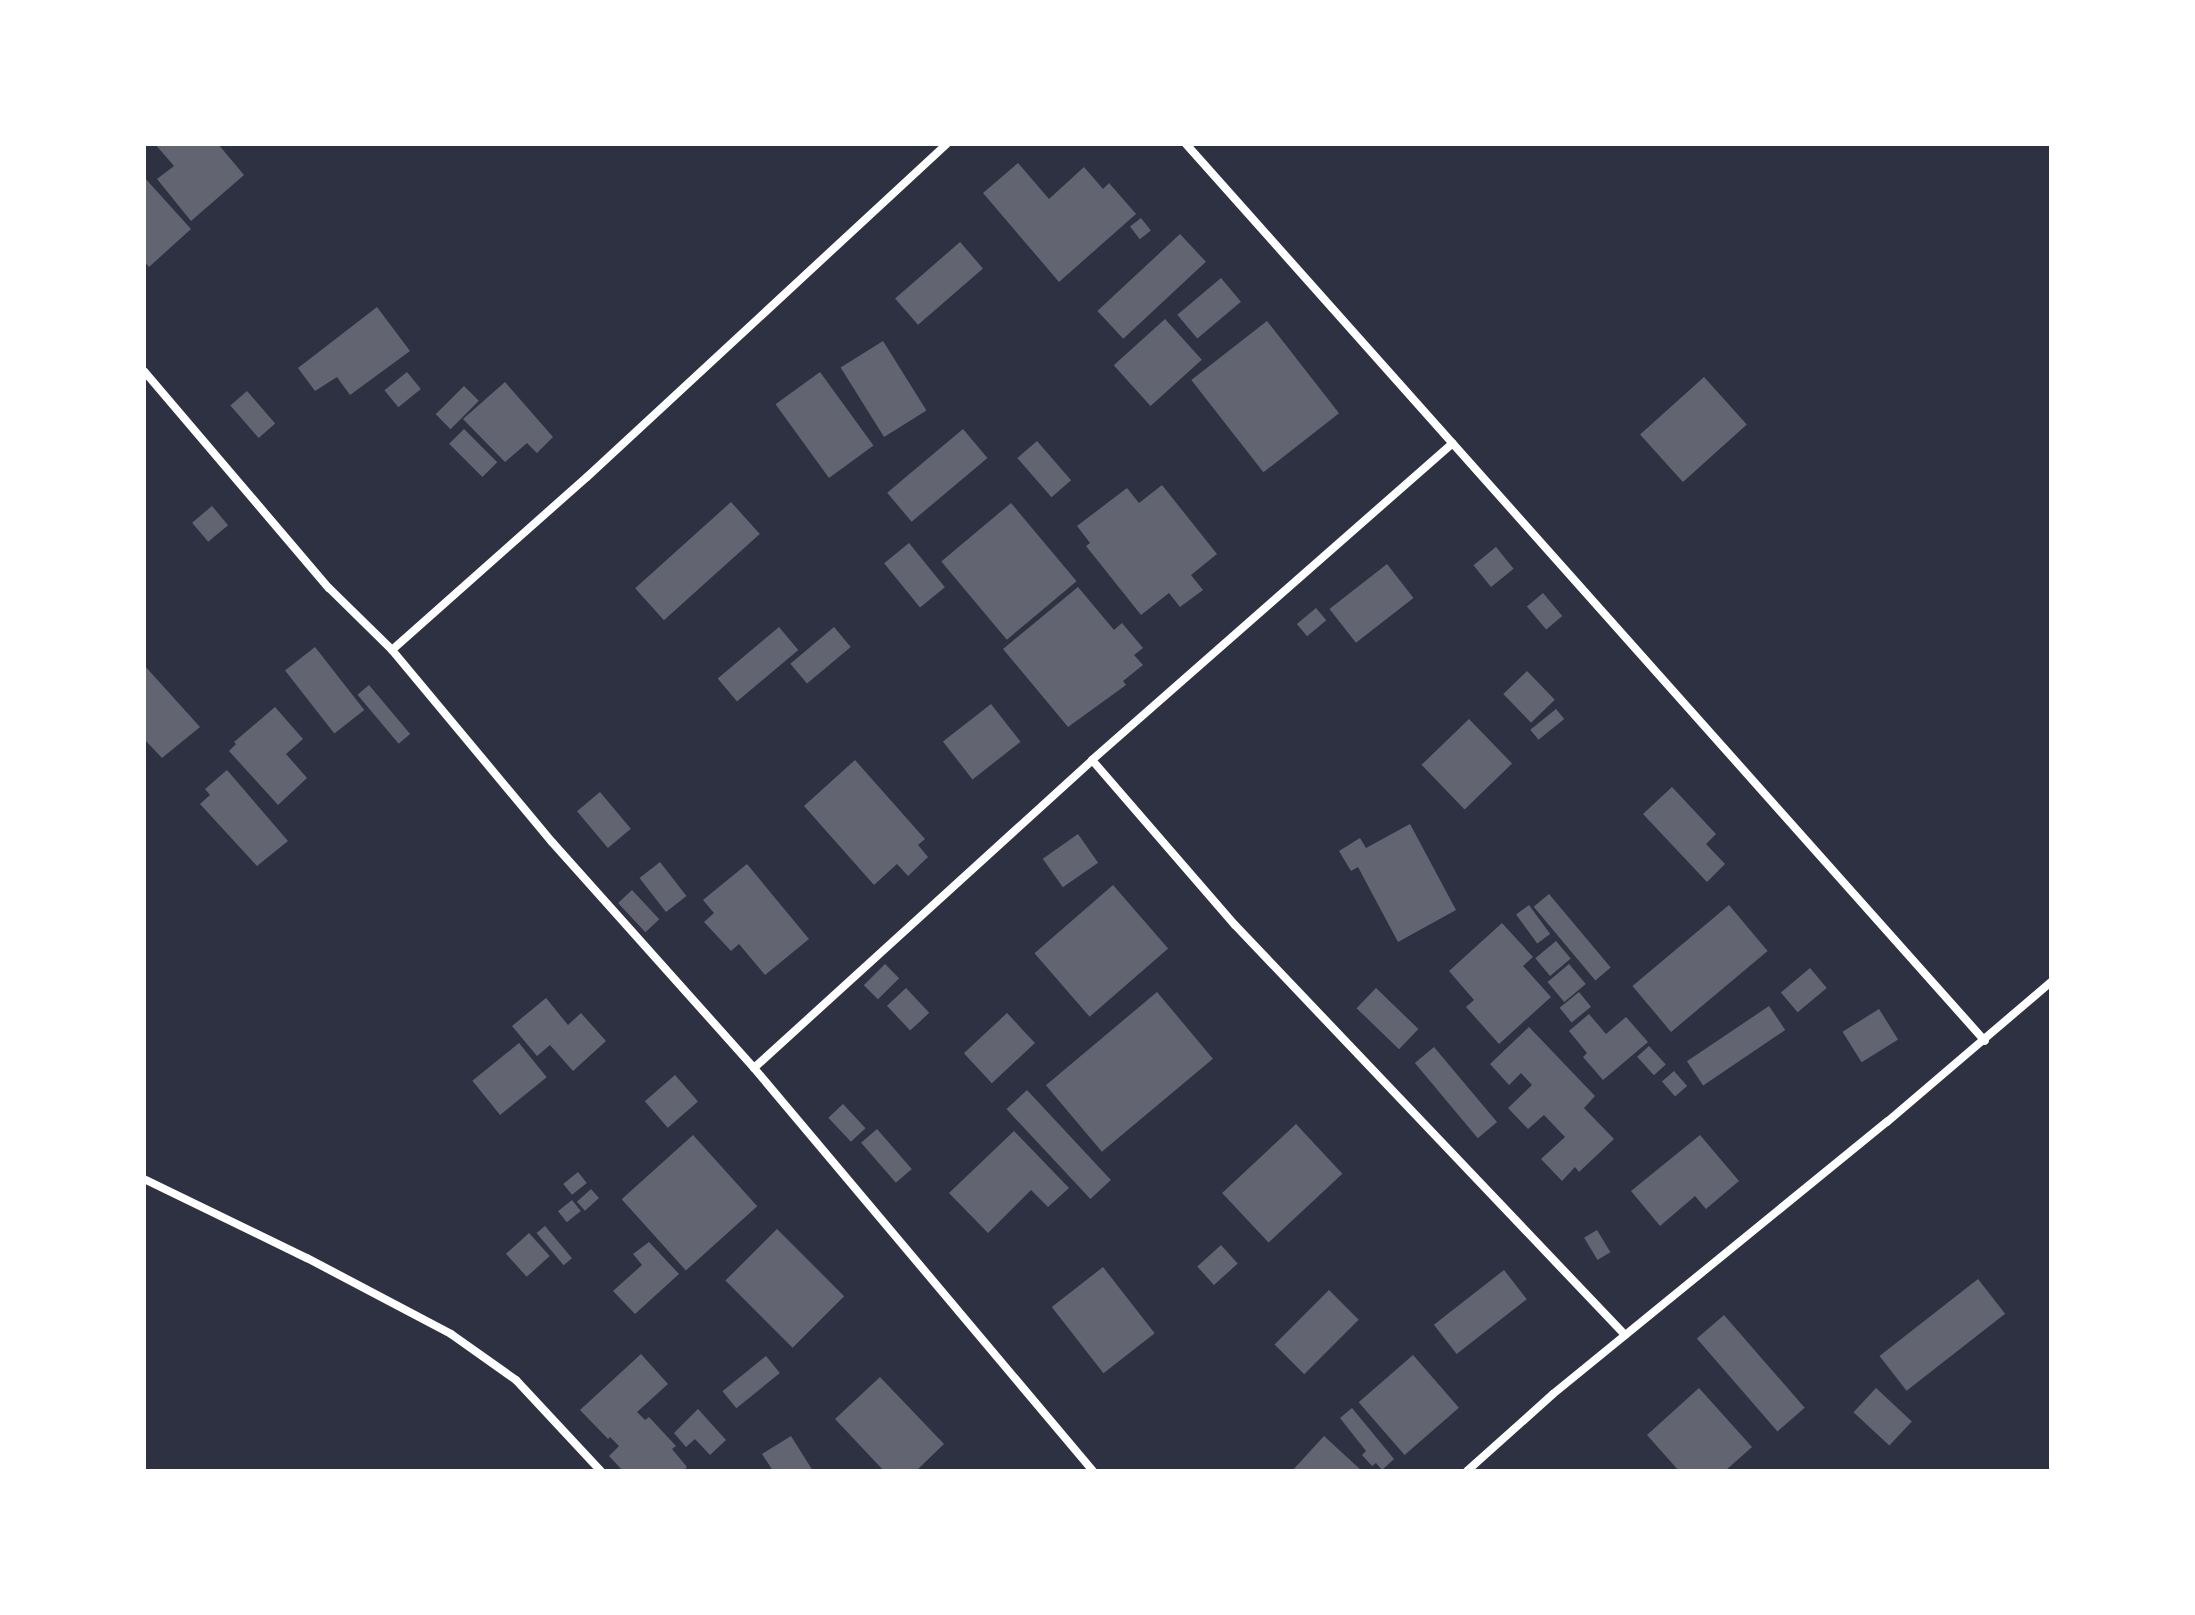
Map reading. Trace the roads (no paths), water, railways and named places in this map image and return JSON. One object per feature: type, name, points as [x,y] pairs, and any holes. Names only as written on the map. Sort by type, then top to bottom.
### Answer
[{"type":"street","points":[[392,650],[598,467],[946,144]]},
{"type":"street","points":[[1186,144],[1985,1041]]},
{"type":"street","points":[[144,371],[329,588],[392,650],[552,842],[754,1068],[1093,1471]]},
{"type":"street","points":[[754,1068],[1092,760],[1453,443]]},
{"type":"street","points":[[1092,760],[1235,925],[1625,1335]]},
{"type":"street","points":[[1467,1471],[1625,1335],[1985,1041],[2051,982]]},
{"type":"street","points":[[144,1179],[307,1258],[451,1334],[516,1380],[598,1470]]}]
